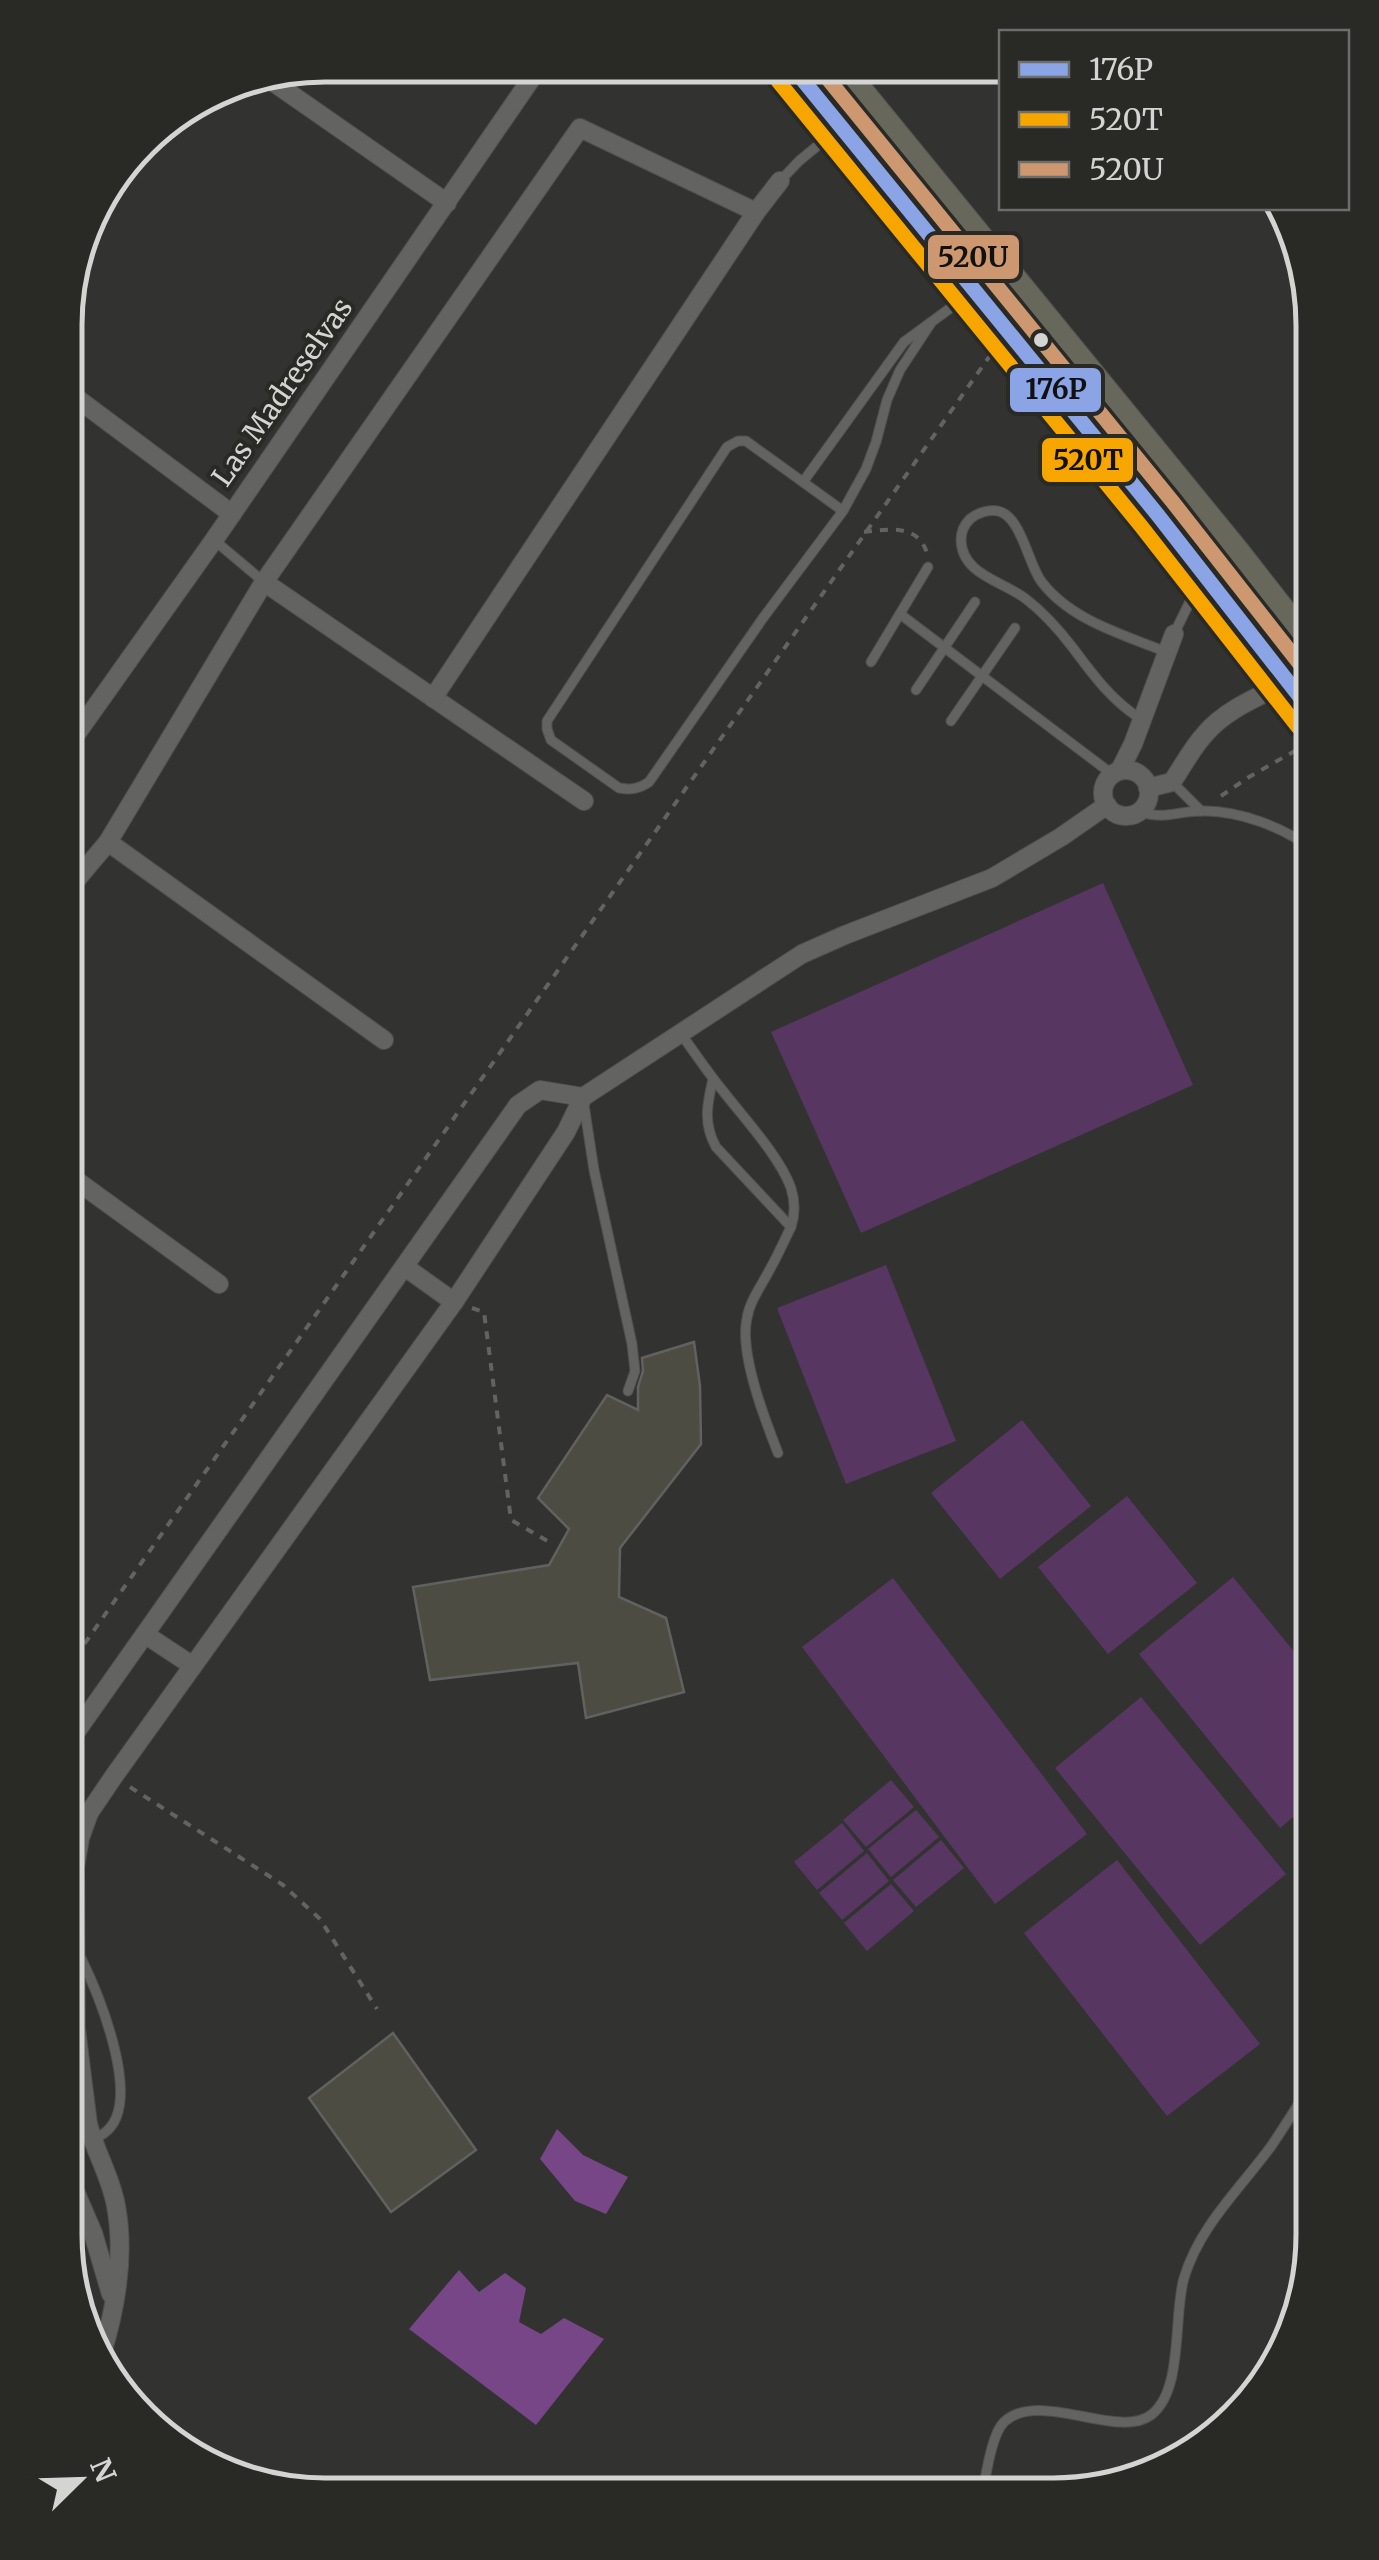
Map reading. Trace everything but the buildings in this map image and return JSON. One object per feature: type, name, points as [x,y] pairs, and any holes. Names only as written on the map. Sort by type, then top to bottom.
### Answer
[{"type":"main road","points":[[804,82],[1208,577],[1296,692]]},
{"type":"main road","points":[[851,82],[1296,630]]},
{"type":"street","name":"Las Madreselvas","points":[[82,726],[529,82]]},
{"type":"street","points":[[280,87],[447,203]]},
{"type":"street","points":[[82,873],[108,842],[264,582],[580,128],[756,212]]},
{"type":"street","points":[[434,698],[780,181]]},
{"type":"street","points":[[82,403],[232,514]]},
{"type":"street","points":[[264,582],[584,801]]},
{"type":"street","points":[[1116,772],[1128,770],[1141,775],[1148,788],[1148,801],[1139,812],[1125,816],[1112,811],[1104,799],[1104,785],[1116,772],[1141,719],[1170,643]]},
{"type":"street","points":[[1148,788],[1172,782],[1215,724],[1243,704],[1288,682]]},
{"type":"street","points":[[82,1833],[114,1776],[454,1302],[566,1132],[582,1097],[817,946],[992,878],[1107,805]]},
{"type":"street","points":[[108,842],[384,1040]]},
{"type":"street","points":[[82,1724],[518,1105],[540,1090],[582,1097]]},
{"type":"street","points":[[82,1185],[219,1284]]},
{"type":"street","points":[[405,1267],[454,1302]]},
{"type":"street","points":[[146,1635],[193,1666]]},
{"type":"street","points":[[82,2070],[92,2139],[116,2207],[115,2308],[106,2338]]},
{"type":"street","points":[[82,2206],[94,2233],[115,2308]]},
{"type":"lane","points":[[780,181],[869,104]]},
{"type":"lane","points":[[803,482],[904,342],[1006,272]]},
{"type":"lane","points":[[843,512],[746,441],[727,448],[547,721],[551,740],[619,788],[630,790],[650,782],[843,512],[866,469],[900,370],[932,323]]},
{"type":"lane","points":[[1141,719],[1112,698],[1068,642],[1025,598],[968,562],[961,539],[965,525],[983,512],[1005,514],[1014,522],[1040,580],[1062,604],[1095,623],[1170,643],[1198,586],[1236,552]]},
{"type":"lane","points":[[214,540],[264,582]]},
{"type":"lane","points":[[871,662],[928,567]]},
{"type":"lane","points":[[916,690],[975,602]]},
{"type":"lane","points":[[900,614],[1116,772]]},
{"type":"lane","points":[[951,721],[1015,628]]},
{"type":"lane","points":[[1172,782],[1201,810]]},
{"type":"lane","points":[[1139,812],[1174,816],[1201,810],[1251,819],[1296,838]]},
{"type":"lane","points":[[681,1034],[756,1132],[790,1184],[794,1211],[790,1227],[754,1297],[746,1334],[763,1415],[778,1454]]},
{"type":"lane","points":[[713,1080],[706,1107],[710,1137],[790,1227]]},
{"type":"lane","points":[[582,1097],[632,1344],[635,1370],[628,1391]]},
{"type":"lane","points":[[82,1964],[114,2049],[122,2092],[118,2113],[108,2131],[92,2139],[82,2139]]},
{"type":"lane","points":[[986,2478],[994,2440],[1003,2423],[1020,2414],[1044,2411],[1138,2423],[1154,2413],[1171,2380],[1182,2284],[1192,2254],[1296,2108]]},
{"type":"path","points":[[82,1647],[980,370]]},
{"type":"path","points":[[864,532],[895,529],[914,534],[926,546],[928,567]]},
{"type":"path","points":[[1201,810],[1296,750]]},
{"type":"path","points":[[454,1302],[484,1312],[511,1520],[551,1542]]},
{"type":"path","points":[[114,1776],[283,1885],[320,1919],[377,2009]]},
{"type":"shaded area","points":[[1103,883],[1193,1085],[861,1233],[771,1032]]},
{"type":"shaded area","points":[[886,1265],[956,1441],[846,1484],[777,1308]]},
{"type":"shaded area","points":[[1022,1420],[1091,1506],[1000,1579],[931,1493]]},
{"type":"shaded area","points":[[1127,1496],[1197,1583],[1108,1654],[1038,1567]]},
{"type":"shaded area","points":[[1233,1577],[1296,1654],[1296,1815],[1280,1828],[1139,1654]]},
{"type":"shaded area","points":[[893,1578],[1087,1834],[995,1904],[802,1647]]},
{"type":"shaded area","points":[[1141,1697],[1286,1874],[1200,1945],[1055,1768]]},
{"type":"shaded area","points":[[891,1780],[914,1807],[866,1847],[843,1820]]},
{"type":"shaded area","points":[[916,1810],[939,1837],[891,1877],[868,1849]]},
{"type":"shaded area","points":[[842,1823],[864,1851],[817,1890],[794,1862]]},
{"type":"shaded area","points":[[941,1840],[964,1868],[916,1907],[893,1880]]},
{"type":"shaded area","points":[[867,1853],[889,1881],[842,1920],[819,1893]]},
{"type":"shaded area","points":[[1117,1860],[1260,2044],[1167,2116],[1024,1933]]},
{"type":"shaded area","points":[[891,1884],[914,1911],[867,1951],[844,1923]]},
{"type":"shaded area","points":[[557,2129],[583,2155],[628,2177],[606,2214],[575,2201],[540,2159]]},
{"type":"shaded area","points":[[459,2270],[479,2292],[505,2273],[526,2288],[519,2322],[541,2334],[564,2318],[604,2339],[536,2425],[409,2329]]},
{"type":"transit line","name":"520T","points":[[779,82],[1141,526],[1296,724]]},
{"type":"transit line","name":"176P","points":[[804,82],[1157,514],[1296,692]]},
{"type":"transit line","name":"520U","points":[[830,82],[1296,659]]}]
